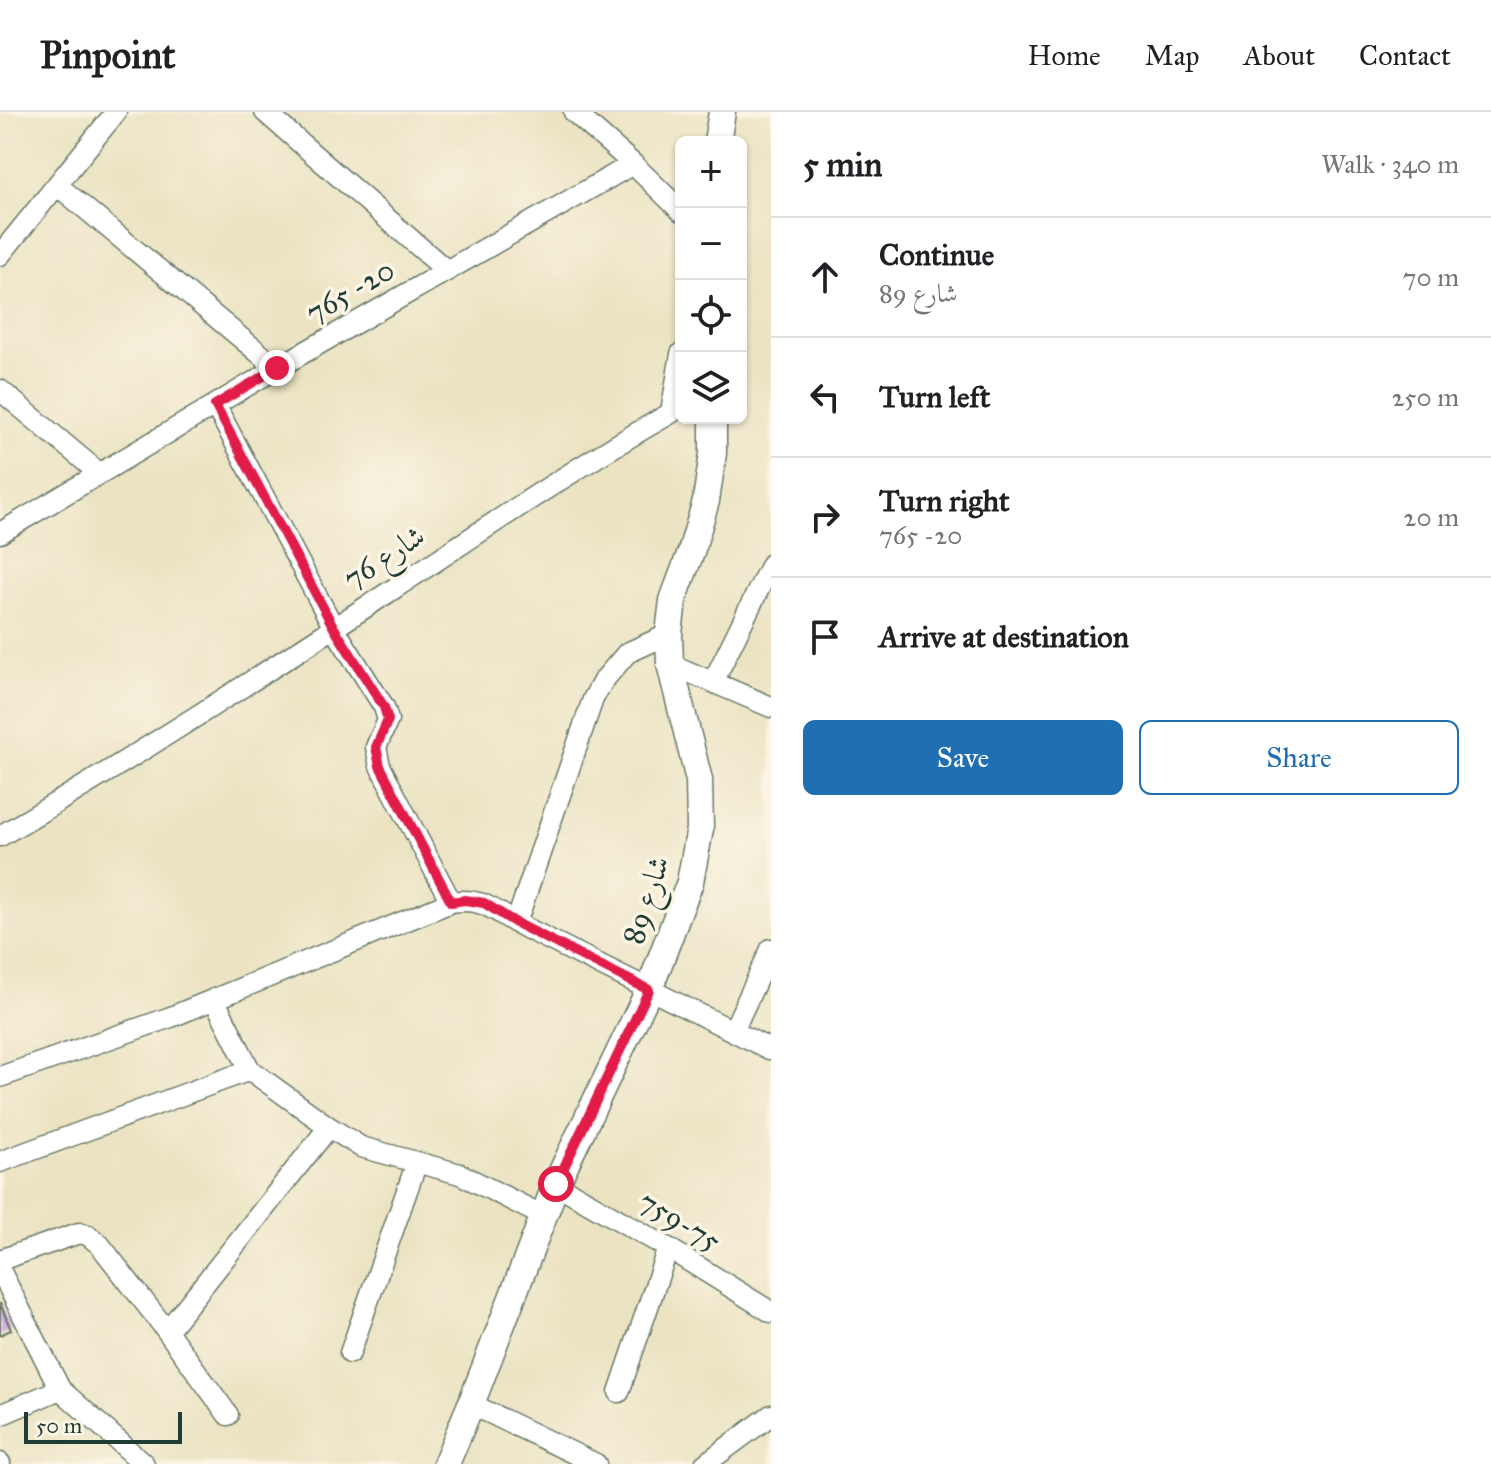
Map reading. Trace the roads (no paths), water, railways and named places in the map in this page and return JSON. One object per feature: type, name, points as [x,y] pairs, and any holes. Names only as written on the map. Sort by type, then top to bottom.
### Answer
[{"type":"street","points":[[0,255],[116,112]]},
{"type":"street","points":[[265,112],[447,271]]},
{"type":"street","points":[[574,112],[678,208]]},
{"type":"street","points":[[718,136],[722,112]]},
{"type":"street","name":"765 -20","points":[[0,533],[277,368],[633,164]]},
{"type":"street","points":[[57,185],[277,368]]},
{"type":"street","name":"شارع 76","points":[[0,836],[83,788],[596,456],[671,413],[675,389]]},
{"type":"street","points":[[0,390],[99,473]]},
{"type":"street","points":[[215,405],[334,628],[384,707],[388,720],[376,747],[380,766],[451,902]]},
{"type":"street","name":"شارع 89","points":[[446,1464],[556,1184],[649,990],[690,882],[700,829],[699,780],[670,664],[669,634],[673,600],[706,501],[713,453],[713,424]]},
{"type":"street","points":[[713,682],[771,564]]},
{"type":"street","points":[[516,923],[593,699],[603,681],[627,653],[669,634]]},
{"type":"street","points":[[670,664],[771,707]]},
{"type":"street","points":[[0,1077],[171,1017],[451,902],[465,900],[484,903],[516,923],[769,1049]]},
{"type":"street","points":[[733,1031],[771,949]]},
{"type":"street","points":[[214,999],[250,1070],[329,1127],[361,1147],[460,1174],[543,1216]]},
{"type":"street","points":[[0,1162],[250,1070]]},
{"type":"street","points":[[167,1331],[329,1127]]},
{"type":"street","points":[[350,1353],[417,1162]]},
{"type":"street","name":"759-75","points":[[556,1184],[771,1312]]},
{"type":"street","points":[[0,1260],[79,1233],[88,1235],[100,1245],[167,1331],[228,1415]]},
{"type":"street","points":[[619,1392],[668,1248]]},
{"type":"street","points":[[0,1270],[60,1389],[144,1464]]},
{"type":"street","points":[[0,1415],[60,1389]]},
{"type":"street","points":[[471,1404],[596,1464]]},
{"type":"street","points":[[705,1464],[771,1415]]}]
